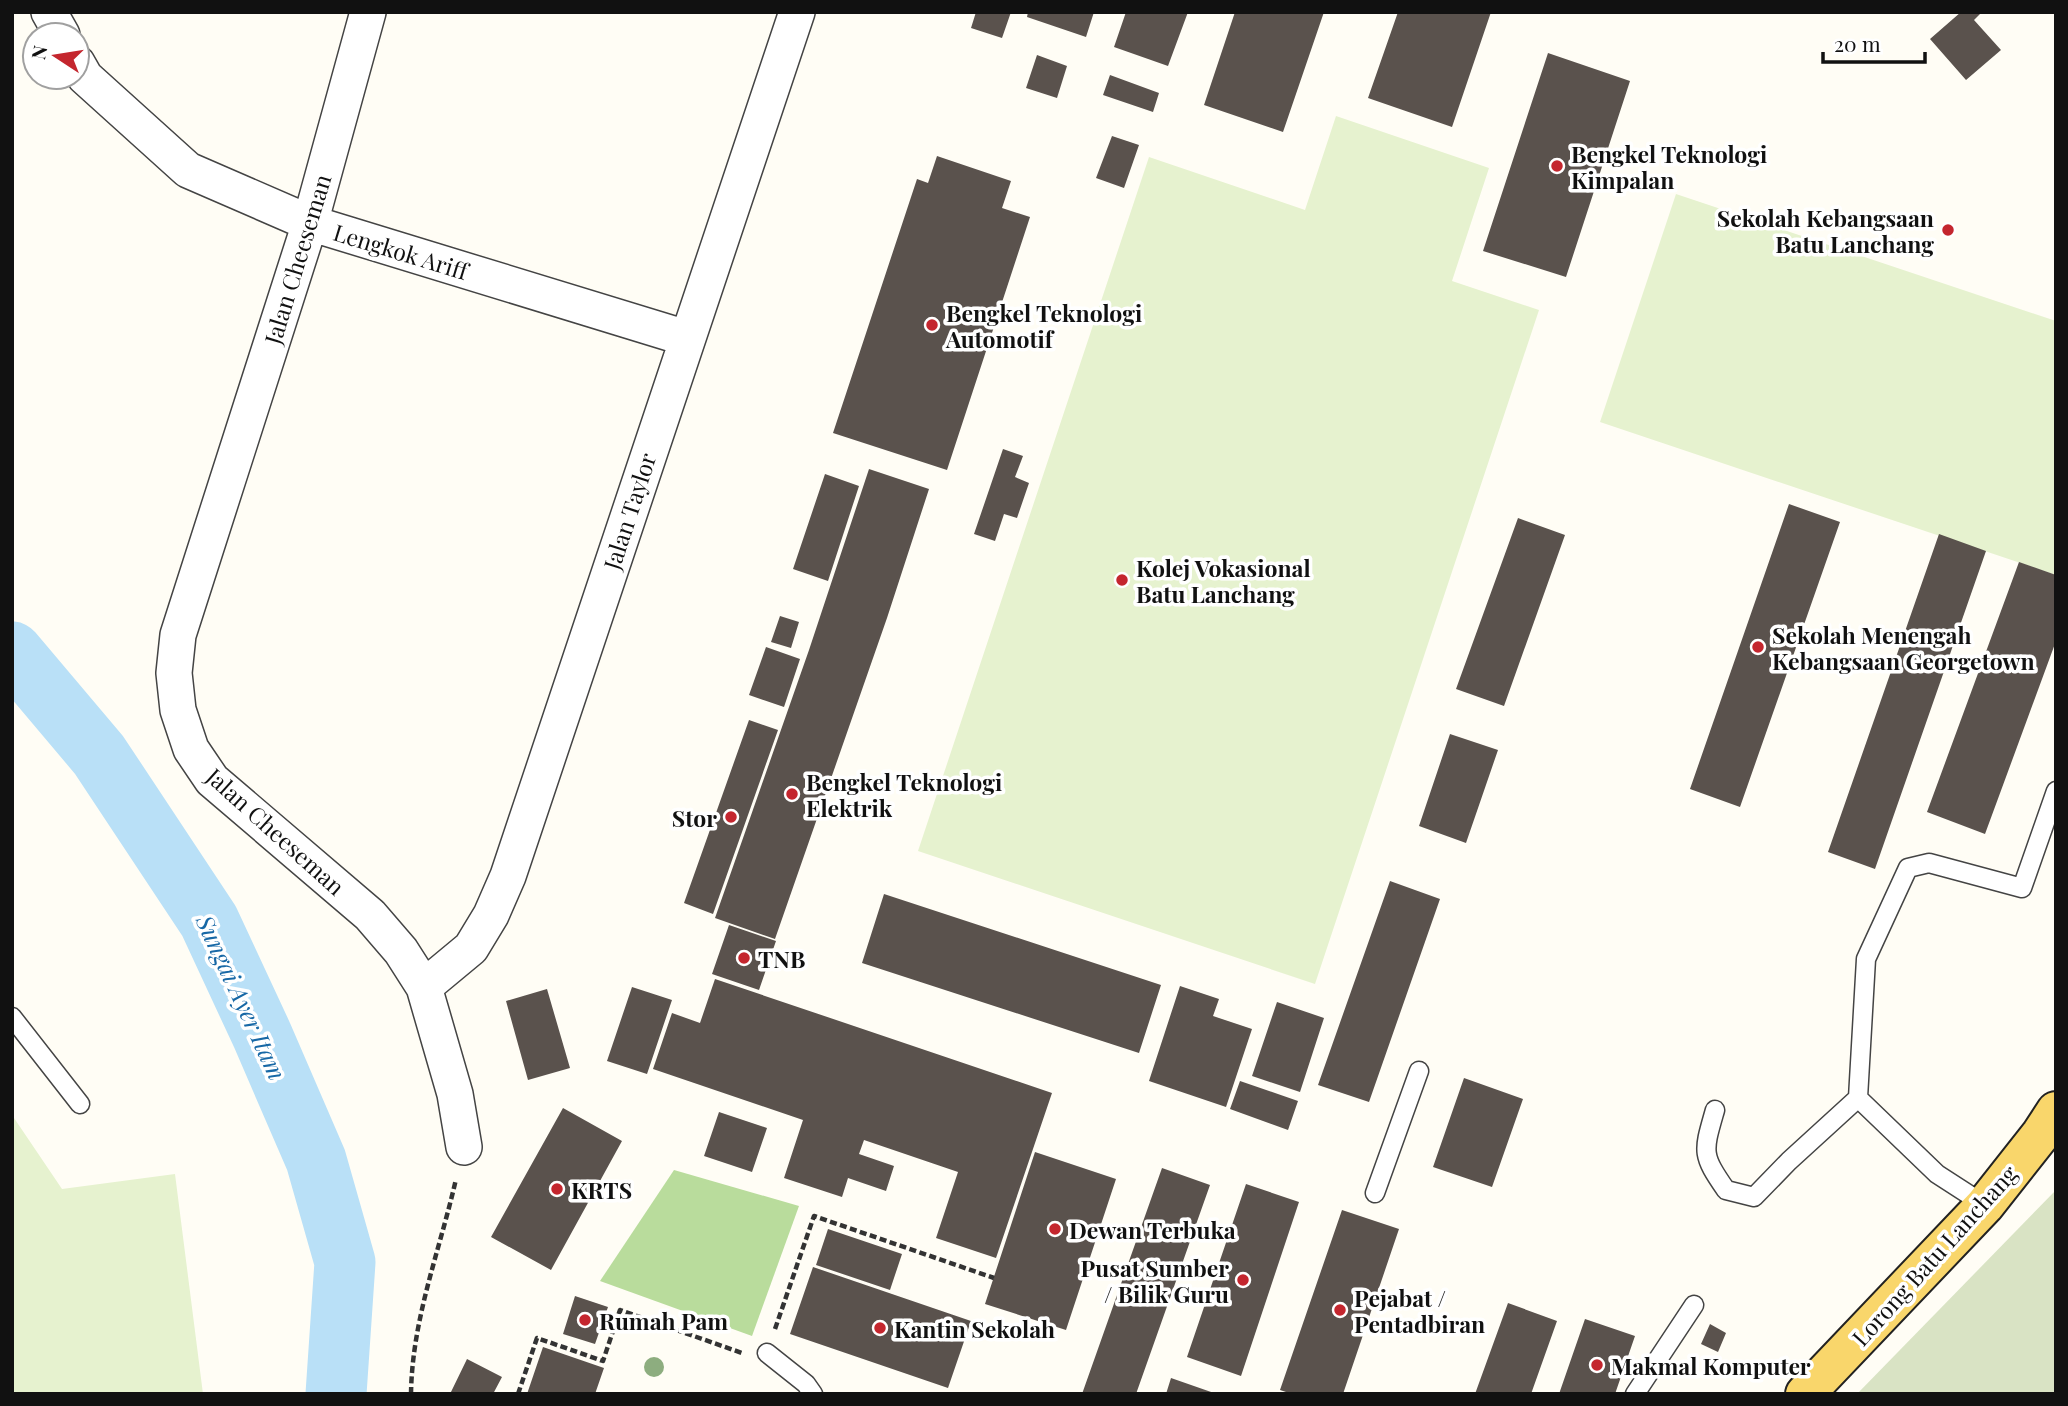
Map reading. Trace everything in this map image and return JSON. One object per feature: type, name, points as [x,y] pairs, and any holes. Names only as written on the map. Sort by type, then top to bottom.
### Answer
[{"type":"main road","name":"Lorong Batu Lanchang","points":[[1805,1394],[1985,1205],[2056,1111]]},
{"type":"street","name":"Jalan Cheeseman","points":[[368,12],[310,223],[178,635],[174,673],[178,710],[191,749],[212,779],[370,915],[401,951],[424,986],[455,1094],[464,1147]]},
{"type":"street","name":"Jalan Taylor","points":[[424,986],[471,948],[491,915],[508,876],[797,12]]},
{"type":"street","name":"Lengkok Ariff","points":[[91,82],[188,170],[310,223],[686,338]]},
{"type":"lane","points":[[1715,1110],[1706,1143],[1708,1164],[1726,1190],[1754,1197],[1858,1098],[1866,959],[1908,867],[1929,863],[2022,888],[2056,791]]},
{"type":"lane","points":[[12,1017],[80,1104]]},
{"type":"lane","points":[[1375,1193],[1419,1071]]},
{"type":"lane","points":[[1858,1098],[1937,1174],[1985,1205]]},
{"type":"lane","points":[[1635,1394],[1694,1305]]},
{"type":"lane","points":[[766,1353],[806,1384],[813,1394]]},
{"type":"path","points":[[411,1394],[411,1369],[421,1311],[464,1147]]},
{"type":"path","points":[[518,1394],[537,1338],[603,1361],[620,1310],[764,1361],[814,1216],[994,1278]]},
{"type":"green space","points":[[1336,116],[1489,168],[1452,281],[1539,310],[1315,984],[918,851],[1149,157],[1305,210]]},
{"type":"green space","points":[[1676,194],[2056,321],[2056,575],[1600,422]]},
{"type":"green space","points":[[12,1115],[62,1189],[175,1174],[203,1394],[12,1394]]},
{"type":"green space","points":[[674,1170],[799,1206],[752,1336],[600,1281]]},
{"type":"green space","points":[[2056,1190],[2056,1394],[1857,1394]]},
{"type":"building","points":[[976,12],[1011,12],[1002,38],[971,28]]},
{"type":"building","points":[[1028,12],[1094,12],[1086,37],[1027,17]]},
{"type":"building","points":[[1126,12],[1188,12],[1168,66],[1114,47]]},
{"type":"building","points":[[1235,12],[1324,12],[1283,132],[1204,105]]},
{"type":"building","points":[[1398,12],[1491,12],[1452,127],[1368,98]]},
{"type":"building","points":[[1961,12],[1982,12],[1974,20],[2001,50],[1966,80],[1930,39]]},
{"type":"building","name":"Bengkel Teknologi Kimpalan","points":[[1548,53],[1630,81],[1566,277],[1483,251]]},
{"type":"building","points":[[1037,55],[1067,66],[1057,98],[1026,88]]},
{"type":"building","points":[[1110,75],[1159,93],[1153,112],[1103,95]]},
{"type":"building","points":[[1112,136],[1139,145],[1124,188],[1096,178]]},
{"type":"building","name":"Bengkel Teknologi Automotif","points":[[937,156],[1011,181],[1002,208],[1030,217],[947,470],[833,433],[917,179],[928,183]]},
{"type":"building","points":[[1003,449],[1023,456],[1015,477],[1029,483],[1017,518],[1004,514],[995,541],[974,534]]},
{"type":"building","points":[[869,469],[929,489],[775,939],[715,918]]},
{"type":"building","points":[[825,474],[859,486],[828,581],[793,569]]},
{"type":"building","points":[[1789,504],[1840,522],[1740,807],[1690,789]]},
{"type":"building","points":[[1518,518],[1565,535],[1504,706],[1456,689]]},
{"type":"building","points":[[1939,534],[1986,551],[1875,869],[1828,852]]},
{"type":"building","points":[[2019,562],[2056,575],[2056,641],[1985,834],[1927,812]]},
{"type":"building","points":[[780,616],[799,622],[791,648],[771,642]]},
{"type":"building","points":[[766,647],[800,659],[784,707],[749,695]]},
{"type":"building","name":"Stor","points":[[749,720],[778,730],[713,914],[684,903]]},
{"type":"building","points":[[1450,734],[1498,750],[1466,843],[1419,826]]},
{"type":"building","points":[[1390,881],[1440,899],[1369,1102],[1318,1085]]},
{"type":"building","points":[[884,894],[1161,985],[1139,1053],[862,963]]},
{"type":"building","name":"TNB","points":[[729,925],[776,941],[759,990],[712,974]]},
{"type":"building","points":[[715,979],[1052,1093],[996,1258],[936,1238],[958,1172],[864,1140],[859,1154],[894,1166],[886,1191],[848,1178],[842,1197],[784,1178],[803,1120],[653,1069],[672,1013],[700,1023]]},
{"type":"building","points":[[1180,986],[1219,999],[1213,1016],[1252,1029],[1226,1107],[1149,1081]]},
{"type":"building","points":[[632,987],[672,1000],[647,1074],[607,1061]]},
{"type":"building","points":[[547,989],[570,1068],[528,1080],[506,1001]]},
{"type":"building","points":[[1277,1002],[1324,1018],[1300,1092],[1252,1076]]},
{"type":"building","points":[[1464,1078],[1523,1099],[1492,1187],[1433,1167]]},
{"type":"building","points":[[1240,1081],[1298,1101],[1288,1130],[1230,1109]]},
{"type":"building","name":"KRTS","points":[[563,1108],[622,1141],[551,1270],[491,1237]]},
{"type":"building","points":[[719,1112],[767,1128],[752,1172],[704,1156]]},
{"type":"building","name":"Dewan Terbuka","points":[[1035,1152],[1116,1179],[1066,1330],[985,1304]]},
{"type":"building","points":[[1162,1168],[1210,1185],[1136,1394],[1082,1394]]},
{"type":"building","name":"Pusat Sumber / Bilik Guru","points":[[1246,1184],[1299,1202],[1241,1376],[1187,1357]]},
{"type":"building","name":"Pejabat / Pentadbiran","points":[[1342,1210],[1399,1229],[1343,1394],[1292,1394],[1280,1390]]},
{"type":"building","points":[[828,1229],[902,1254],[890,1290],[816,1265]]},
{"type":"building","name":"Kantin Sekolah","points":[[813,1267],[971,1321],[948,1388],[790,1334]]},
{"type":"building","name":"Rumah Pam","points":[[575,1296],[608,1307],[595,1344],[563,1334]]},
{"type":"building","points":[[1508,1303],[1557,1321],[1531,1394],[1475,1394]]},
{"type":"building","name":"Makmal Komputer","points":[[1585,1319],[1635,1336],[1615,1394],[1559,1394]]},
{"type":"building","points":[[1710,1324],[1726,1333],[1718,1352],[1701,1344]]},
{"type":"building","points":[[543,1347],[604,1368],[595,1394],[527,1394]]},
{"type":"building","points":[[467,1359],[502,1377],[493,1394],[450,1394]]},
{"type":"building","points":[[1171,1378],[1214,1393],[1214,1394],[1166,1394]]},
{"type":"waterway","name":"Sungai Ayer Itam","points":[[12,652],[99,755],[209,921],[262,1035],[316,1160],[345,1262],[336,1394]]},
{"type":"place","name":"Bengkel Teknologi Kimpalan","points":[[1557,166]]},
{"type":"place","name":"Sekolah Kebangsaan Batu Lanchang","points":[[1948,230]]},
{"type":"place","name":"Bengkel Teknologi Automotif","points":[[932,325]]},
{"type":"place","name":"Kolej Vokasional Batu Lanchang","points":[[1122,580]]},
{"type":"place","name":"Sekolah Menengah Kebangsaan Georgetown","points":[[1758,647]]},
{"type":"place","name":"Bengkel Teknologi Elektrik","points":[[792,794]]},
{"type":"place","name":"Stor","points":[[731,817]]},
{"type":"place","name":"TNB","points":[[744,958]]},
{"type":"place","name":"KRTS","points":[[557,1189]]},
{"type":"place","name":"Dewan Terbuka","points":[[1055,1229]]},
{"type":"place","name":"Pusat Sumber / Bilik Guru","points":[[1243,1280]]},
{"type":"place","name":"Pejabat / Pentadbiran","points":[[1340,1310]]},
{"type":"place","name":"Rumah Pam","points":[[585,1320]]},
{"type":"place","name":"Kantin Sekolah","points":[[880,1328]]},
{"type":"place","name":"Makmal Komputer","points":[[1597,1365]]}]
